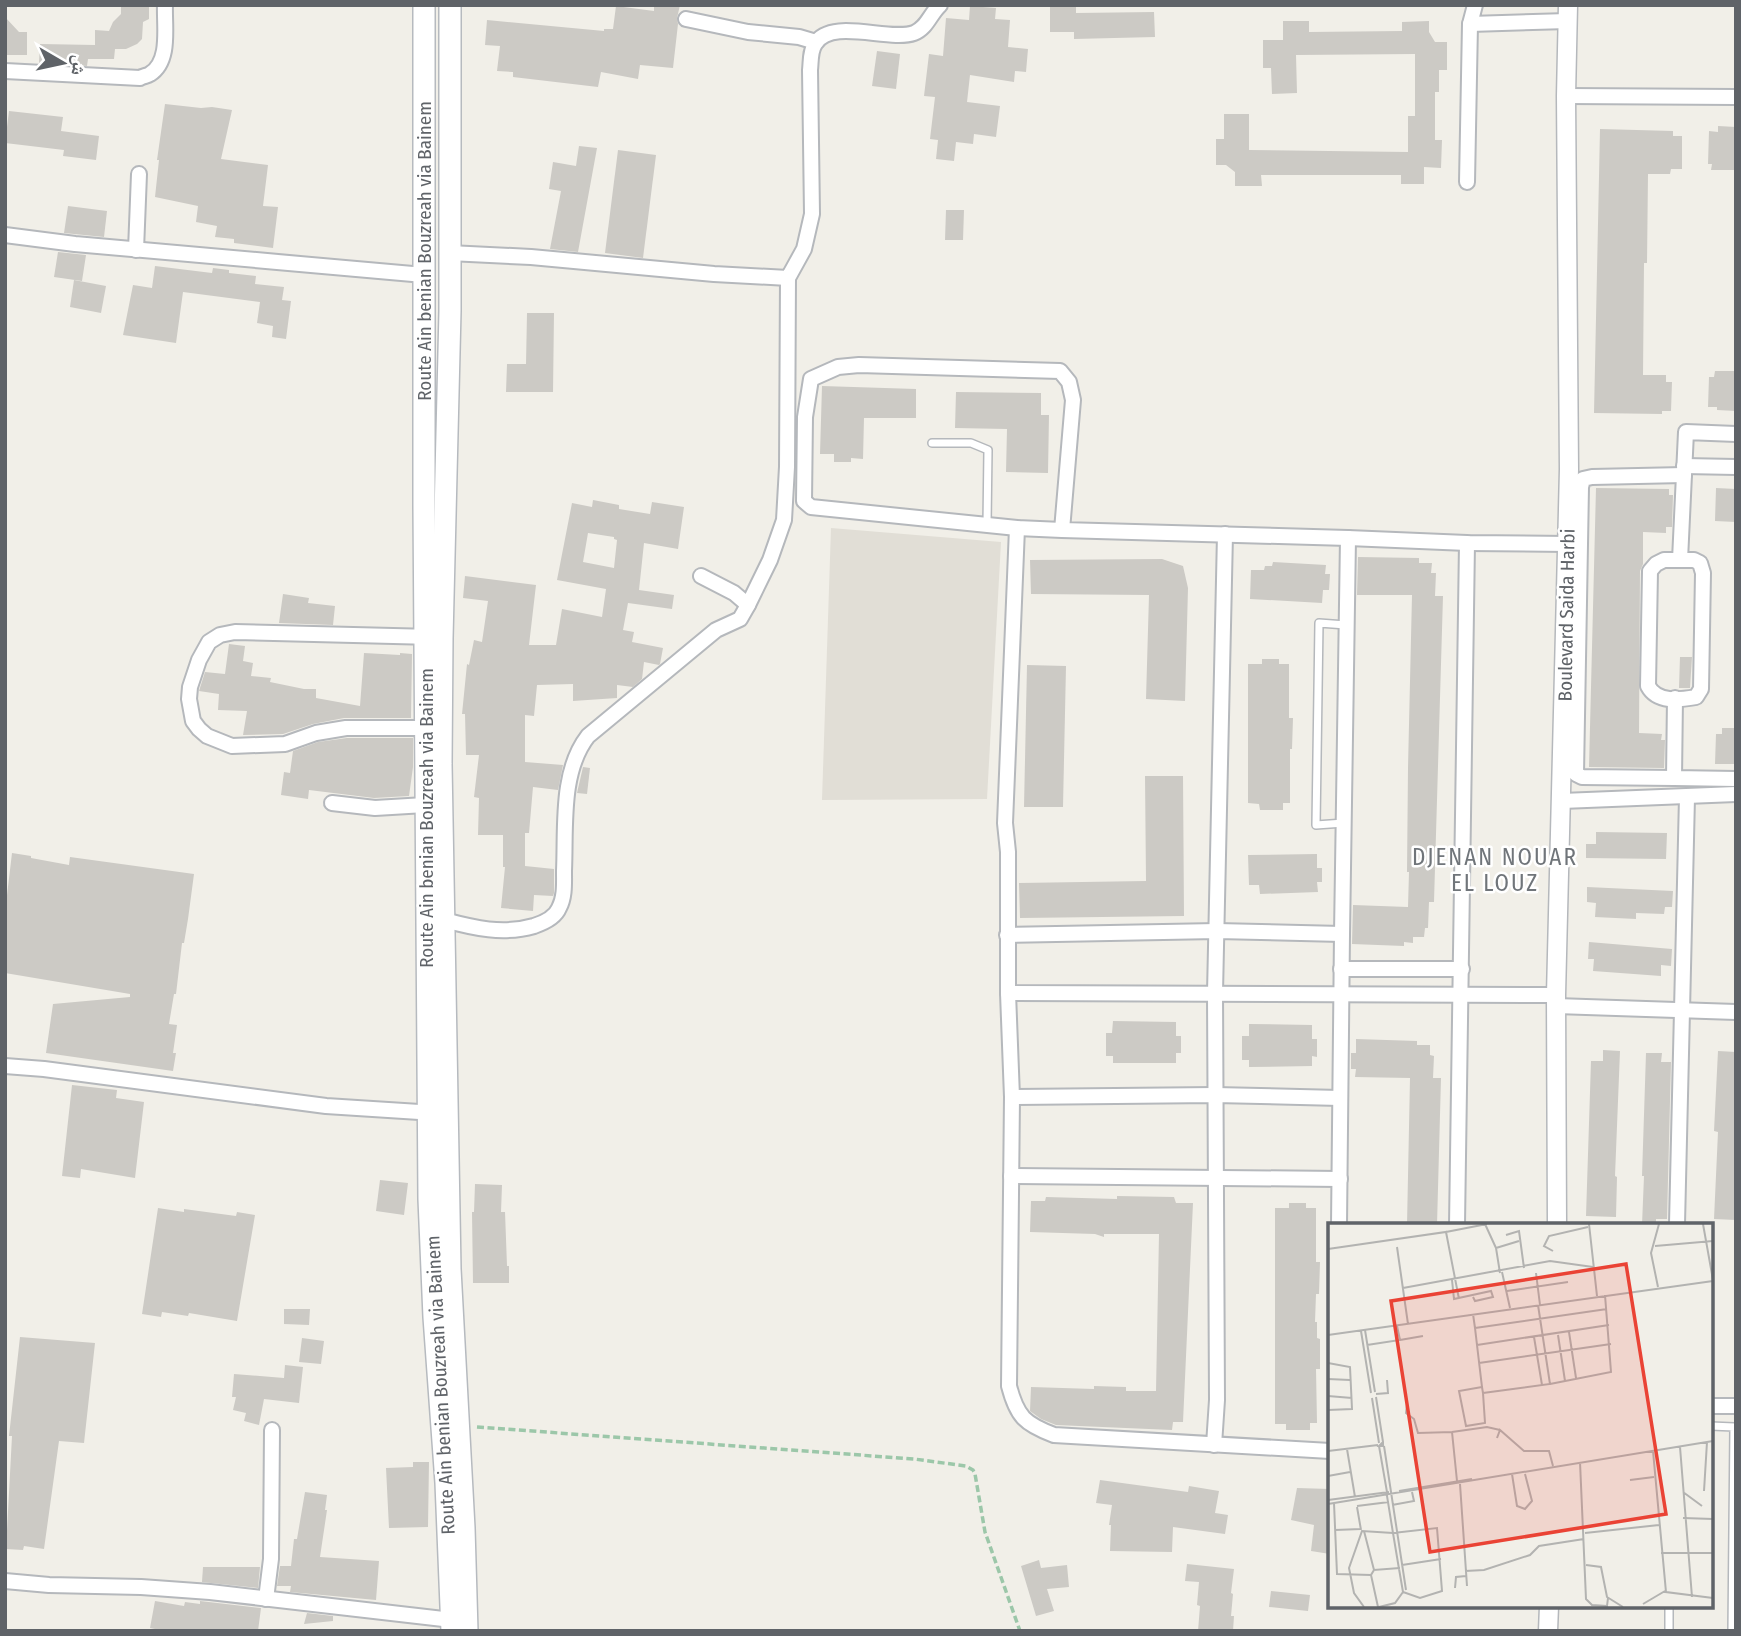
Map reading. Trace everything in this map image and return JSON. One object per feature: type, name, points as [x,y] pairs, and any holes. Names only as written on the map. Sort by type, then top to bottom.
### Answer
[{"type":"main road","name":"Route Ain benian Bouzreah via Bainem","points":[[424,5],[424,275],[433,637],[441,764],[444,920],[437,1113],[429,1199],[457,1627]]},
{"type":"main road","name":"Route Ain benian Bouzreah via Bainem","points":[[450,5],[450,311],[433,637],[425,728],[425,805],[437,1113],[450,1269],[464,1528],[457,1627]]},
{"type":"street","points":[[5,71],[140,78],[151,74],[160,63],[164,51],[165,5]]},
{"type":"street","points":[[444,920],[474,928],[505,931],[520,930],[542,923],[554,915],[561,904],[563,891],[571,772],[581,746],[589,736],[716,630],[740,619],[748,605],[770,560],[784,520],[787,467],[788,278],[804,249],[812,214],[812,52],[816,42],[822,37],[836,32],[910,34],[923,27],[940,5]]},
{"type":"street","points":[[1467,182],[1470,24],[1475,5]]},
{"type":"street","points":[[1470,24],[1568,13]]},
{"type":"street","name":"Boulevard Saida Harbi","points":[[1557,1223],[1556,1000],[1568,544],[1568,13]]},
{"type":"street","points":[[686,19],[816,42]]},
{"type":"street","points":[[1566,96],[1736,97]]},
{"type":"street","points":[[136,250],[139,174]]},
{"type":"street","points":[[5,235],[136,250],[424,275]]},
{"type":"street","points":[[449,253],[519,256],[788,278]]},
{"type":"street","points":[[784,520],[804,501],[805,417],[811,379],[838,367],[859,365],[1060,370],[1069,382],[1073,400],[1062,530]]},
{"type":"street","points":[[1680,560],[1686,432],[1736,434]]},
{"type":"street","points":[[1736,467],[1583,479],[1576,774],[1582,777],[1736,779]]},
{"type":"street","points":[[804,501],[811,507],[1017,528],[1568,544]]},
{"type":"street","points":[[1017,528],[1005,823],[1009,852],[1007,993],[1012,1097],[1009,1386],[1014,1405],[1024,1420],[1037,1429],[1054,1435],[1328,1451]]},
{"type":"street","points":[[1214,1445],[1217,1400],[1215,993],[1225,534]]},
{"type":"street","points":[[1339,1223],[1348,538]]},
{"type":"street","points":[[1457,1223],[1467,543]]},
{"type":"street","points":[[1664,560],[1680,560],[1700,563],[1703,573],[1701,689],[1696,697],[1661,698],[1653,694],[1648,686],[1650,571],[1664,560]]},
{"type":"street","points":[[701,576],[734,593],[748,605]]},
{"type":"street","points":[[425,728],[346,728],[316,733],[285,744],[232,746],[207,736],[193,721],[190,687],[199,660],[209,642],[220,635],[235,632],[433,637]]},
{"type":"street","points":[[1674,778],[1675,698]]},
{"type":"street","points":[[1562,801],[1736,794]]},
{"type":"street","points":[[1677,1223],[1687,797]]},
{"type":"street","points":[[332,803],[375,808],[425,805]]},
{"type":"street","points":[[1007,935],[1217,931],[1342,934]]},
{"type":"street","points":[[1341,969],[1462,969]]},
{"type":"street","points":[[1007,993],[1462,995],[1736,1012]]},
{"type":"street","points":[[5,1066],[326,1106],[437,1113]]},
{"type":"street","points":[[1012,1097],[1215,1095],[1340,1098]]},
{"type":"street","points":[[1011,1176],[1339,1179]]},
{"type":"street","points":[[1713,1406],[1736,1406]]},
{"type":"street","points":[[266,1599],[271,1559],[272,1430]]},
{"type":"street","points":[[5,1581],[210,1592],[457,1627]]},
{"type":"street","points":[[1548,1631],[1549,1608]]},
{"type":"lane","points":[[932,443],[971,443],[988,450],[987,525]]},
{"type":"lane","points":[[1344,823],[1316,825],[1319,623],[1347,625]]},
{"type":"lane","points":[[1713,1426],[1734,1427],[1732,1631]]},
{"type":"lane","points":[[1669,1608],[1669,1631]]},
{"type":"path","points":[[458,1425],[966,1465],[975,1474],[985,1532],[1020,1631]]},
{"type":"shaded area","points":[[831,528],[1001,542],[987,799],[822,800]]},
{"type":"building","points":[[121,5],[149,5],[149,19],[143,22],[142,39],[137,44],[126,49],[115,49],[114,59],[88,59],[87,66],[39,63],[40,44],[95,45],[95,30],[109,31],[121,14]]},
{"type":"building","points":[[654,5],[680,5],[673,68],[640,65],[638,79],[601,72],[598,87],[513,77],[513,72],[497,71],[500,46],[485,45],[487,20],[604,31],[613,29],[616,6],[654,11]]},
{"type":"building","points":[[1050,5],[1076,5],[1076,13],[1154,12],[1155,37],[1074,39],[1074,32],[1050,32]]},
{"type":"building","points":[[970,6],[996,8],[995,19],[1010,20],[1008,47],[1028,49],[1026,72],[1015,71],[1014,82],[970,75],[967,102],[1000,106],[996,137],[974,134],[973,144],[956,142],[954,161],[936,159],[938,140],[930,139],[935,97],[924,96],[929,54],[943,56],[946,18],[969,20]]},
{"type":"building","points":[[5,17],[19,32],[27,32],[27,55],[5,55]]},
{"type":"building","points":[[1283,21],[1309,21],[1309,32],[1402,31],[1402,22],[1429,21],[1429,32],[1435,42],[1447,42],[1447,70],[1439,70],[1439,92],[1435,92],[1435,140],[1442,140],[1441,168],[1424,167],[1424,184],[1401,184],[1401,175],[1261,175],[1262,186],[1235,186],[1235,172],[1226,165],[1216,165],[1216,139],[1224,139],[1224,114],[1249,114],[1249,150],[1408,152],[1408,116],[1415,116],[1415,54],[1296,55],[1297,93],[1272,94],[1271,68],[1263,68],[1263,40],[1283,40]]},
{"type":"building","points":[[877,51],[900,54],[896,89],[872,86]]},
{"type":"building","points":[[165,104],[232,110],[221,159],[268,165],[263,206],[278,207],[273,248],[234,243],[234,239],[215,237],[217,226],[196,222],[198,206],[155,197]]},
{"type":"building","points":[[9,111],[63,117],[61,131],[99,136],[96,160],[63,156],[64,150],[5,143]]},
{"type":"building","points":[[1718,126],[1736,127],[1736,170],[1711,170],[1712,164],[1708,164],[1709,131],[1718,132]]},
{"type":"building","points":[[1600,129],[1673,131],[1673,136],[1682,136],[1682,169],[1671,169],[1670,174],[1648,174],[1643,375],[1666,375],[1666,382],[1672,382],[1671,411],[1662,411],[1662,414],[1594,413]]},
{"type":"building","points":[[579,146],[597,148],[578,252],[550,249],[561,191],[549,189],[553,162],[576,166]]},
{"type":"building","points":[[618,150],[656,155],[643,258],[605,253]]},
{"type":"building","points":[[68,206],[107,211],[104,237],[64,233]]},
{"type":"building","points":[[946,210],[964,210],[963,240],[945,240]]},
{"type":"building","points":[[58,252],[86,255],[82,281],[54,277]]},
{"type":"building","points":[[155,266],[212,273],[213,268],[229,270],[229,273],[256,276],[255,284],[284,287],[282,300],[291,301],[286,339],[272,337],[273,326],[257,323],[260,302],[183,292],[176,343],[123,335],[133,285],[152,288]]},
{"type":"building","points":[[74,280],[106,286],[101,313],[70,307]]},
{"type":"building","points":[[527,313],[554,313],[553,392],[506,392],[507,364],[526,364]]},
{"type":"building","points":[[1715,371],[1736,371],[1736,411],[1708,407],[1709,377],[1714,377]]},
{"type":"building","points":[[822,386],[916,389],[916,418],[864,418],[863,459],[851,458],[851,462],[834,462],[834,454],[820,454]]},
{"type":"building","points":[[956,392],[1041,393],[1041,415],[1049,415],[1048,473],[1006,472],[1007,429],[955,428]]},
{"type":"building","points":[[1596,488],[1669,489],[1669,495],[1673,495],[1672,527],[1666,527],[1666,533],[1643,532],[1643,564],[1640,571],[1639,733],[1662,734],[1661,740],[1665,740],[1664,768],[1589,767]]},
{"type":"building","points":[[1716,488],[1736,489],[1736,522],[1715,521]]},
{"type":"building","points":[[593,500],[619,505],[619,509],[650,514],[652,502],[684,507],[678,549],[644,543],[639,590],[674,595],[672,609],[628,603],[623,630],[634,632],[632,642],[663,648],[660,664],[644,662],[642,679],[633,687],[617,685],[617,698],[573,701],[573,684],[537,685],[534,716],[525,715],[525,762],[563,765],[558,790],[533,787],[529,833],[525,833],[525,866],[554,869],[554,893],[553,896],[534,895],[533,911],[501,908],[505,867],[503,835],[478,835],[479,798],[474,797],[479,755],[466,755],[465,714],[462,714],[467,664],[469,665],[474,640],[482,642],[488,601],[463,598],[465,576],[536,585],[529,645],[556,645],[562,609],[602,617],[606,589],[557,580],[572,503],[592,507]],"holes":[[[588,533],[614,537],[617,540],[614,568],[583,562]]]},
{"type":"building","points":[[1358,557],[1419,558],[1419,563],[1432,563],[1431,573],[1436,573],[1435,596],[1443,596],[1434,902],[1429,902],[1428,928],[1425,928],[1424,937],[1413,937],[1413,943],[1404,942],[1404,946],[1352,944],[1353,905],[1408,907],[1409,872],[1408,768],[1412,595],[1357,595]]},
{"type":"building","points":[[1162,559],[1183,566],[1188,588],[1185,701],[1146,699],[1149,595],[1031,594],[1030,560]]},
{"type":"building","points":[[1273,562],[1326,565],[1325,574],[1330,574],[1329,590],[1323,590],[1322,603],[1250,599],[1251,570],[1264,570],[1265,566],[1272,566]]},
{"type":"building","points":[[283,594],[309,598],[308,603],[335,606],[333,625],[279,623]]},
{"type":"building","points":[[229,644],[245,646],[243,661],[253,663],[251,676],[271,678],[270,682],[304,689],[316,689],[316,698],[360,706],[364,653],[412,654],[411,718],[344,718],[283,734],[243,735],[247,711],[218,710],[219,694],[199,691],[205,672],[225,674]]},
{"type":"building","points":[[1680,657],[1692,657],[1690,688],[1679,688]]},
{"type":"building","points":[[1262,659],[1279,659],[1279,664],[1289,664],[1289,718],[1293,718],[1290,803],[1283,803],[1283,810],[1260,810],[1259,804],[1248,803],[1248,664],[1262,664]]},
{"type":"building","points":[[1027,665],[1066,666],[1063,807],[1024,807]]},
{"type":"building","points":[[1722,728],[1736,728],[1736,764],[1715,764],[1716,734],[1722,734]]},
{"type":"building","points":[[347,738],[413,738],[409,796],[374,798],[309,790],[308,799],[281,795],[284,772],[290,773],[293,751],[318,742]]},
{"type":"building","points":[[583,767],[590,768],[587,794],[577,793]]},
{"type":"building","points":[[1145,776],[1183,776],[1184,916],[1020,918],[1019,883],[1146,881]]},
{"type":"building","points":[[1596,832],[1667,833],[1666,859],[1586,858],[1586,844],[1596,844]]},
{"type":"building","points":[[12,853],[69,865],[70,857],[194,874],[169,1024],[177,1025],[173,1071],[46,1053],[53,1004],[130,997],[130,994],[5,973],[5,912]]},
{"type":"building","points":[[1317,854],[1317,868],[1322,868],[1322,882],[1317,882],[1318,892],[1260,894],[1259,885],[1249,885],[1248,855]]},
{"type":"building","points":[[1587,887],[1673,891],[1672,907],[1665,907],[1664,914],[1636,913],[1636,919],[1595,917],[1596,903],[1587,902]]},
{"type":"building","points":[[1589,942],[1672,949],[1671,966],[1661,965],[1661,976],[1593,971],[1594,959],[1588,959]]},
{"type":"building","points":[[1113,1021],[1176,1022],[1176,1036],[1181,1036],[1181,1053],[1176,1053],[1176,1063],[1113,1063],[1113,1056],[1106,1056],[1106,1033],[1112,1033]]},
{"type":"building","points":[[1249,1024],[1312,1025],[1312,1039],[1317,1039],[1317,1057],[1312,1056],[1312,1066],[1249,1067],[1249,1060],[1242,1060],[1242,1036],[1249,1036]]},
{"type":"building","points":[[1356,1039],[1417,1041],[1417,1045],[1430,1045],[1430,1055],[1434,1056],[1433,1078],[1441,1078],[1437,1223],[1407,1223],[1410,1078],[1355,1077],[1356,1069],[1351,1069],[1351,1053],[1356,1053]]},
{"type":"building","points":[[1603,1050],[1620,1051],[1616,1217],[1586,1216],[1591,1061],[1603,1061]]},
{"type":"building","points":[[1718,1051],[1736,1052],[1736,1220],[1714,1219]]},
{"type":"building","points":[[1646,1053],[1662,1053],[1661,1062],[1671,1062],[1667,1219],[1656,1219],[1656,1223],[1642,1223]]},
{"type":"building","points":[[72,1085],[117,1090],[116,1098],[144,1102],[135,1178],[81,1169],[80,1178],[62,1176]]},
{"type":"building","points":[[380,1180],[408,1183],[404,1215],[376,1211]]},
{"type":"building","points":[[475,1184],[502,1185],[501,1212],[505,1212],[509,1283],[473,1283],[472,1212]]},
{"type":"building","points":[[1117,1196],[1174,1197],[1176,1203],[1193,1203],[1183,1422],[1173,1422],[1172,1430],[1056,1425],[1030,1411],[1031,1387],[1126,1387],[1126,1391],[1156,1391],[1159,1234],[1104,1234],[1104,1237],[1095,1234],[1030,1232],[1031,1201],[1045,1201],[1046,1197],[1117,1199]]},
{"type":"building","points":[[1289,1203],[1306,1203],[1306,1208],[1316,1208],[1316,1262],[1320,1262],[1315,1322],[1317,1338],[1320,1339],[1320,1369],[1316,1369],[1317,1423],[1310,1423],[1310,1430],[1286,1430],[1286,1424],[1275,1424],[1275,1208],[1289,1208]]},
{"type":"building","points":[[158,1208],[236,1216],[237,1212],[255,1215],[237,1321],[189,1313],[188,1316],[162,1312],[161,1317],[142,1314]]},
{"type":"building","points":[[284,1309],[310,1309],[309,1325],[284,1324]]},
{"type":"building","points":[[20,1337],[95,1343],[84,1443],[59,1441],[44,1549],[24,1546],[23,1550],[6,1549],[12,1436],[9,1436]]},
{"type":"building","points":[[302,1338],[324,1341],[321,1364],[299,1362]]},
{"type":"building","points":[[285,1365],[303,1367],[299,1403],[264,1399],[259,1425],[244,1421],[246,1413],[233,1410],[236,1397],[232,1397],[234,1374],[284,1378]]},
{"type":"building","points":[[413,1462],[429,1462],[428,1527],[389,1528],[386,1468],[413,1467]]},
{"type":"building","points":[[1100,1480],[1188,1492],[1189,1486],[1219,1491],[1215,1513],[1228,1515],[1225,1534],[1173,1527],[1172,1552],[1110,1551],[1109,1525],[1112,1505],[1096,1503]]},
{"type":"building","points":[[1297,1488],[1328,1489],[1328,1554],[1311,1551],[1314,1525],[1291,1520]]},
{"type":"building","points":[[305,1492],[327,1495],[320,1557],[379,1561],[376,1600],[290,1592],[291,1586],[277,1586],[280,1566],[291,1566]]},
{"type":"building","points":[[1039,1560],[1041,1568],[1067,1565],[1069,1587],[1047,1589],[1054,1611],[1036,1616],[1021,1566]]},
{"type":"building","points":[[1187,1564],[1234,1569],[1231,1593],[1233,1631],[1198,1631],[1199,1582],[1185,1581]]},
{"type":"building","points":[[203,1567],[260,1567],[258,1588],[202,1582]]},
{"type":"building","points":[[1271,1591],[1310,1595],[1308,1611],[1269,1607]]},
{"type":"building","points":[[155,1601],[184,1606],[185,1602],[200,1604],[200,1601],[261,1608],[258,1631],[165,1631],[150,1628]]},
{"type":"building","points":[[307,1613],[333,1616],[333,1621],[304,1624]]},
{"type":"district","name":"DJENAN NOUAR EL LOUZ","points":[[1495,870]]}]
